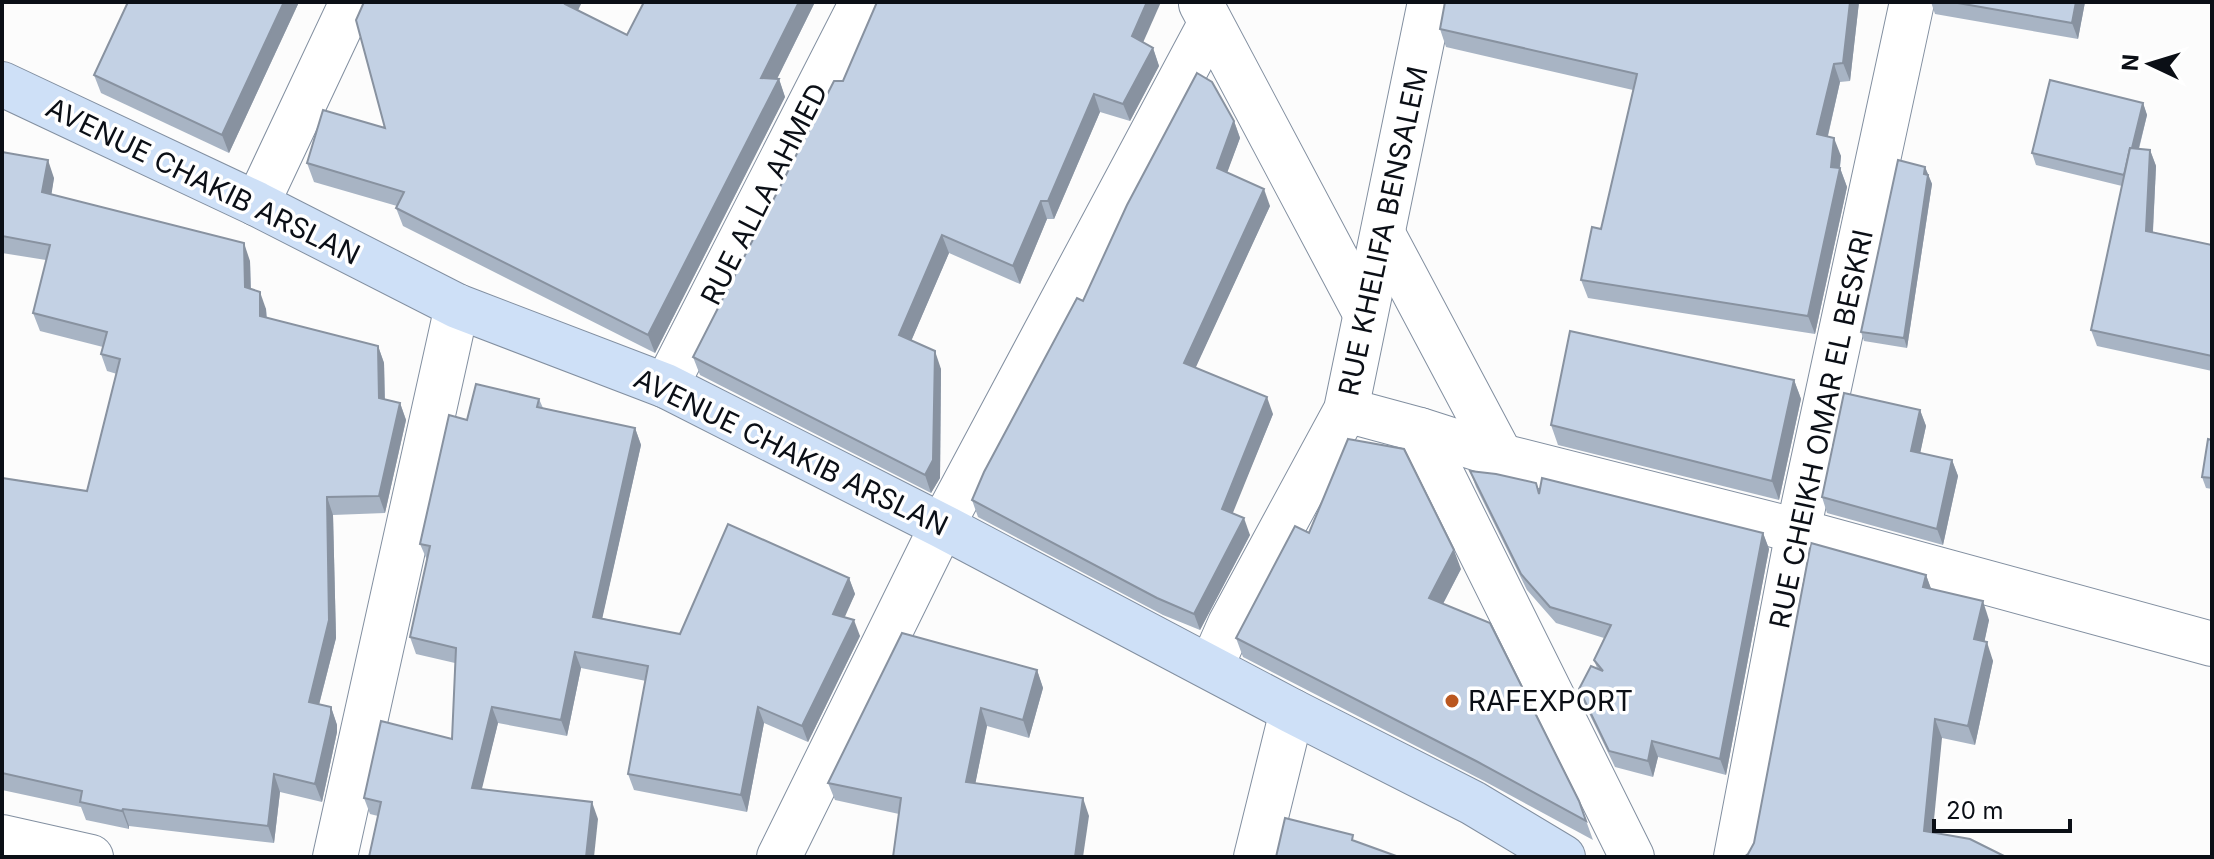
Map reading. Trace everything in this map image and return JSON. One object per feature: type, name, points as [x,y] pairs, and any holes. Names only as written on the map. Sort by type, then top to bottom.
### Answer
[{"type":"main road","name":"AVENUE CHAKIB ARSLAN","points":[[2,84],[257,204],[457,306],[666,386],[1473,803],[1563,857]]},
{"type":"street","points":[[257,204],[352,2]]},
{"type":"street","name":"RUE ALLA AHMED","points":[[666,386],[862,2]]},
{"type":"street","name":"RUE KHELIFA BENSALEM","points":[[1211,667],[1230,624],[1346,410],[1430,2]]},
{"type":"street","name":"RUE CHEIKH OMAR EL BESKRI","points":[[1736,857],[1798,531],[1912,2]]},
{"type":"street","points":[[1205,13],[1365,313]]},
{"type":"street","points":[[779,857],[942,526],[1205,13]]},
{"type":"street","points":[[1383,234],[1501,456]]},
{"type":"street","points":[[335,857],[457,306]]},
{"type":"street","points":[[1346,410],[1501,456],[1798,531],[2212,644]]},
{"type":"street","points":[[1420,430],[1632,857]]},
{"type":"street","points":[[1256,857],[1292,711]]},
{"type":"street","points":[[2,837],[91,857]]},
{"type":"building","points":[[128,2],[284,2],[222,135],[94,75]]},
{"type":"building","points":[[364,2],[566,2],[627,35],[644,2],[799,2],[761,78],[779,79],[648,335],[396,208],[404,192],[307,163],[323,110],[385,128],[356,20]]},
{"type":"building","points":[[877,2],[1147,2],[1132,36],[1153,48],[1123,104],[1094,94],[1048,201],[1041,201],[1013,266],[942,235],[899,335],[935,351],[933,460],[925,475],[693,357],[834,81],[843,81]]},
{"type":"building","points":[[1445,2],[1850,2],[1843,63],[1834,64],[1817,134],[1834,138],[1831,167],[1840,168],[1808,316],[1581,280],[1592,227],[1601,229],[1637,74],[1440,29]]},
{"type":"building","points":[[1952,2],[2076,2],[2072,23]]},
{"type":"building","points":[[1197,73],[1212,82],[1234,121],[1217,168],[1264,189],[1184,363],[1267,397],[1222,509],[1244,518],[1194,614],[1157,598],[972,500],[1077,298],[1083,301],[1127,205]]},
{"type":"building","points":[[2050,80],[2143,103],[2124,175],[2032,153]]},
{"type":"building","points":[[2130,148],[2150,150],[2146,231],[2212,245],[2212,356],[2091,330]]},
{"type":"building","points":[[2,152],[48,160],[42,192],[244,243],[245,287],[260,292],[260,316],[378,346],[379,398],[400,403],[379,496],[327,497],[329,620],[309,702],[331,707],[331,714],[315,784],[274,774],[268,826],[122,811],[80,802],[82,791],[2,773],[2,478],[87,491],[120,359],[101,354],[107,332],[33,313],[50,245],[2,236]]},
{"type":"building","points":[[1898,160],[1925,167],[1924,174],[1928,175],[1904,338],[1861,332]]},
{"type":"building","points":[[1570,331],[1794,380],[1772,481],[1551,425]]},
{"type":"building","points":[[476,384],[539,399],[537,407],[635,428],[593,617],[680,634],[728,524],[849,578],[833,614],[854,620],[802,726],[758,707],[741,795],[628,774],[648,666],[575,652],[561,720],[492,707],[472,788],[592,802],[586,857],[369,857],[381,802],[364,798],[381,721],[452,739],[456,648],[410,637],[430,546],[420,544],[449,415],[467,420]]},
{"type":"building","points":[[1844,393],[1920,410],[1911,451],[1952,460],[1937,529],[1822,497]]},
{"type":"building","points":[[1348,439],[1404,449],[1454,550],[1429,598],[1490,623],[1579,801],[1586,821],[1236,638],[1295,526],[1309,533]]},
{"type":"building","points":[[2208,439],[2212,440],[2212,478],[2202,477]]},
{"type":"building","points":[[1470,471],[1536,483],[1539,494],[1542,478],[1763,533],[1720,759],[1652,741],[1648,761],[1609,751],[1579,689],[1591,666],[1603,671],[1594,660],[1611,625],[1550,607],[1521,574]]},
{"type":"building","points":[[1811,543],[1926,575],[1923,587],[1983,601],[1974,639],[1987,642],[1968,726],[1935,719],[1924,831],[1970,839],[2006,857],[1744,857],[1754,843]]},
{"type":"building","points":[[902,633],[1037,670],[1023,720],[981,708],[966,782],[1083,798],[1075,857],[893,857],[901,798],[828,783]]},
{"type":"building","points":[[1285,818],[1353,835],[1352,840],[1399,857],[1276,857]]},
{"type":"place","name":"RAFEXPORT","points":[[1452,701]]}]
